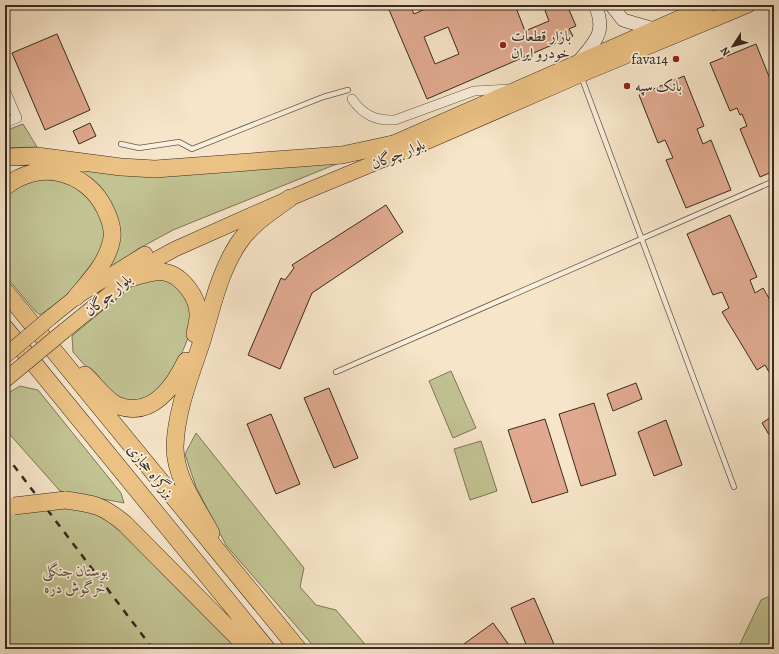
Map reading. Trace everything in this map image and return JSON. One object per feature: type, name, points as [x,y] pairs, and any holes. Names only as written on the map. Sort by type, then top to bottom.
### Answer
[{"type":"highway","points":[[5,157],[37,156],[121,167],[155,169],[342,155],[393,144]]},
{"type":"highway","points":[[5,187],[16,178],[27,174],[39,171],[57,172],[72,176],[89,186],[101,200],[109,217],[112,236],[108,253],[99,270],[76,297]]},
{"type":"highway","points":[[230,568],[189,493],[182,476],[175,447],[180,412],[220,276],[238,243],[264,216],[290,198]]},
{"type":"highway","points":[[58,356],[64,356],[119,406],[134,408],[144,407],[155,402],[173,385],[188,356],[198,315],[195,299],[182,282],[168,273],[157,272],[127,279]]},
{"type":"highway","name":"بزرگراه حجازی","points":[[7,292],[230,568],[298,649]]},
{"type":"highway","name":"بزرگراه حجازی","points":[[5,328],[267,649]]},
{"type":"highway","points":[[10,506],[65,500],[90,503],[108,510],[125,524],[249,649]]},
{"type":"main road","points":[[580,68],[599,38],[599,14],[595,5]]},
{"type":"main road","points":[[611,5],[622,20],[654,29]]},
{"type":"main road","name":"بلوار چوگان","points":[[5,356],[76,297],[146,254],[193,230],[518,89],[580,68],[748,5]]},
{"type":"main road","name":"بلوار چوگان","points":[[5,380],[127,279],[144,266],[175,249],[290,198],[435,138],[580,68],[654,29],[707,6]]},
{"type":"street","points":[[352,99],[356,106],[369,117],[380,121],[394,120],[474,92],[518,89]]},
{"type":"street","points":[[5,90],[17,118],[5,123]]},
{"type":"lane","points":[[580,68],[641,240],[734,487]]},
{"type":"lane","points":[[121,144],[139,148],[179,142],[192,149],[324,96],[348,90]]},
{"type":"lane","points":[[336,372],[774,181]]},
{"type":"green space","points":[[23,124],[37,147],[5,148],[5,131]]},
{"type":"green space","points":[[339,163],[173,230],[138,249],[106,272],[108,199],[95,182],[75,169]]},
{"type":"green space","points":[[32,178],[71,182],[99,209],[107,233],[103,250],[75,290],[40,315],[5,275],[5,192]]},
{"type":"green space","points":[[162,278],[184,294],[192,311],[192,320],[186,342],[172,377],[167,384],[139,406],[113,397],[73,352],[72,336],[133,285]]},
{"type":"green space","points":[[451,371],[476,428],[453,438],[429,381]]},
{"type":"green space","points":[[20,386],[38,390],[121,493],[124,503],[60,491],[5,429],[5,395]]},
{"type":"green space","points":[[196,433],[304,568],[300,587],[316,605],[336,610],[369,649],[316,649],[226,545],[196,487],[185,454]]},
{"type":"green space","points":[[481,441],[497,491],[470,500],[454,449]]},
{"type":"green space","name":"بوستان جنگلی خرگوش دره","points":[[26,508],[71,508],[93,511],[117,523],[238,649],[5,649],[5,511]]},
{"type":"green space","points":[[774,594],[774,649],[744,649],[740,644],[761,600]]},
{"type":"building","name":"بازار قطعات خودرو ایران","points":[[387,5],[410,5],[414,14],[434,5],[515,5],[525,31],[549,21],[543,5],[567,5],[576,26],[569,29],[573,36],[427,99]],"holes":[[[448,27],[459,54],[435,64],[424,37]]]},
{"type":"building","points":[[57,34],[90,110],[45,130],[12,53]]},
{"type":"building","points":[[756,44],[774,89],[774,171],[760,177],[740,129],[747,126],[742,114],[740,115],[737,108],[730,111],[710,63]]},
{"type":"building","points":[[684,76],[704,126],[697,129],[703,144],[711,140],[731,190],[686,208],[666,160],[673,158],[665,140],[658,143],[639,95]]},
{"type":"building","points":[[90,123],[96,136],[79,144],[73,131]]},
{"type":"building","points":[[386,205],[403,232],[312,293],[280,369],[248,355],[281,278],[285,280],[294,268],[292,265]]},
{"type":"building","points":[[730,215],[757,277],[750,280],[755,293],[763,288],[774,307],[774,369],[769,372],[765,365],[757,370],[722,312],[729,308],[722,292],[713,295],[687,234]]},
{"type":"building","points":[[636,383],[642,399],[613,411],[607,394]]},
{"type":"building","points":[[329,388],[358,458],[334,468],[304,398]]},
{"type":"building","points":[[594,403],[616,475],[581,486],[559,414]]},
{"type":"building","points":[[271,414],[300,484],[276,494],[247,424]]},
{"type":"building","points":[[774,415],[774,443],[762,423]]},
{"type":"building","points":[[545,419],[568,492],[532,503],[508,430]]},
{"type":"building","points":[[666,420],[682,465],[654,476],[638,432]]},
{"type":"building","points":[[534,598],[556,649],[528,649],[511,608]]},
{"type":"building","points":[[493,623],[512,649],[457,649]]},
{"type":"railway","points":[[5,454],[153,649]]},
{"type":"place","name":"بازار قطعات خودرو ایران","points":[[503,45]]},
{"type":"place","name":"fava14","points":[[676,59]]},
{"type":"place","name":"بانک سپه","points":[[627,86]]}]
